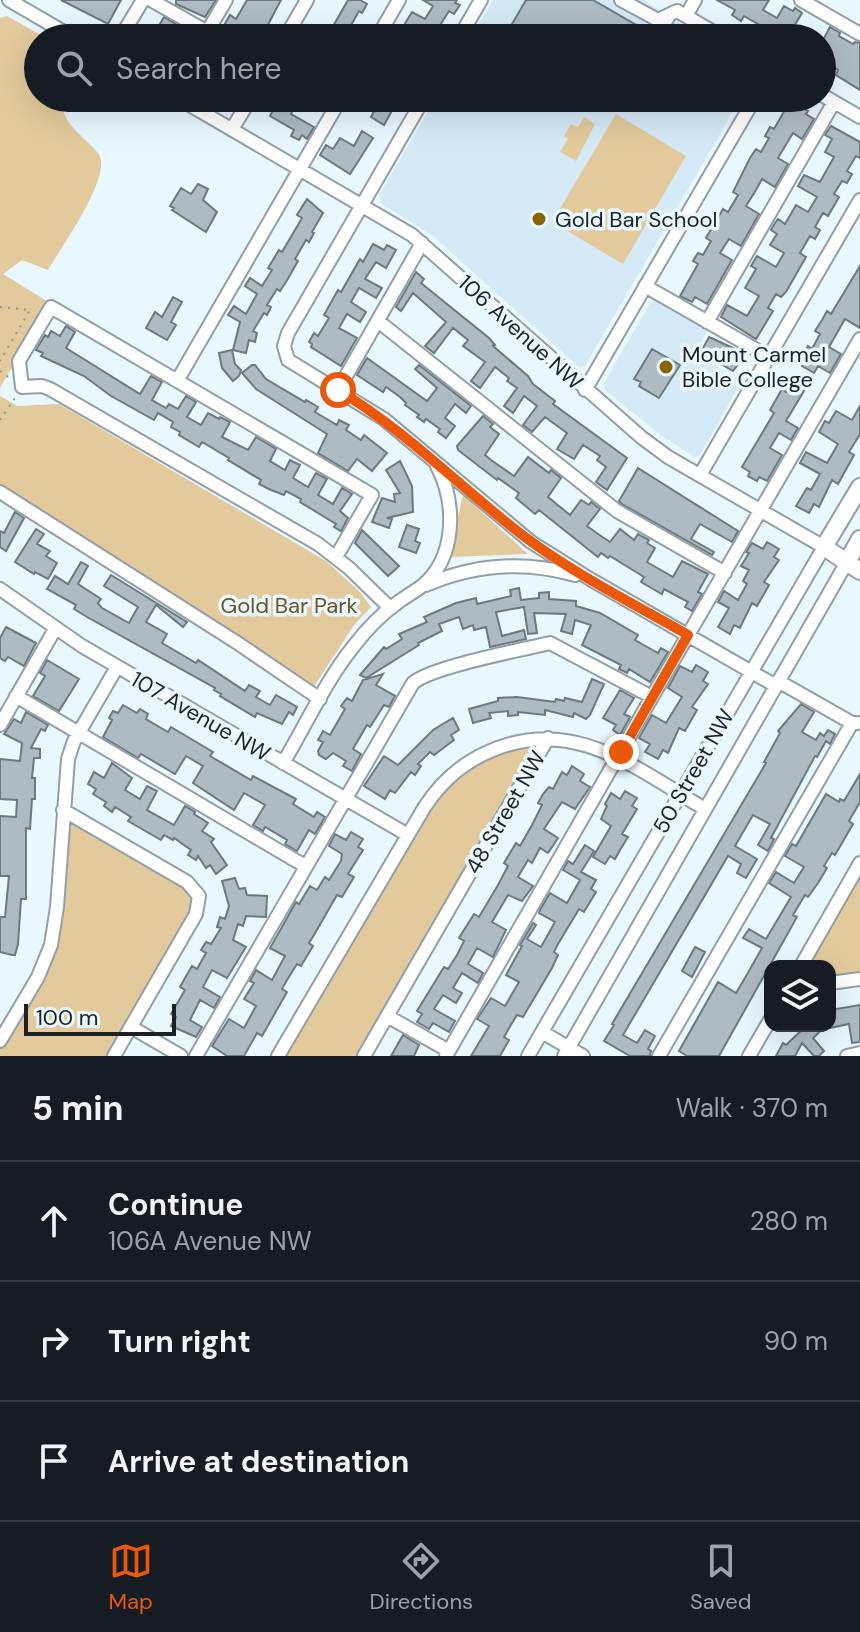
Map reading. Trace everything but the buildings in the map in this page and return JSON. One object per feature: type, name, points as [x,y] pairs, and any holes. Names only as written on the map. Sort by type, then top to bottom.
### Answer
[{"type":"main road","name":"50 Street NW","points":[[824,547],[860,487]]},
{"type":"main road","name":"50 Street NW","points":[[854,566],[860,539]]},
{"type":"main road","name":"106 Avenue NW","points":[[824,547],[854,566]]},
{"type":"street","points":[[9,0],[50,24]]},
{"type":"street","points":[[128,24],[143,0]]},
{"type":"street","points":[[151,0],[194,24]]},
{"type":"street","points":[[217,24],[226,0]]},
{"type":"street","points":[[293,24],[307,0]]},
{"type":"street","points":[[385,24],[399,0]]},
{"type":"street","points":[[467,24],[481,0]]},
{"type":"street","points":[[621,0],[658,20],[677,15],[695,24]]},
{"type":"street","points":[[669,24],[695,0]]},
{"type":"street","points":[[801,0],[860,34]]},
{"type":"street","points":[[836,103],[860,117]]},
{"type":"street","name":"106 Avenue NW","points":[[202,112],[422,243],[641,437],[824,547]]},
{"type":"street","points":[[232,129],[242,112]]},
{"type":"street","points":[[177,381],[333,112]]},
{"type":"street","points":[[416,112],[288,333],[284,342],[285,352],[292,363],[384,419],[519,532],[590,579],[751,671],[856,723],[659,1056]]},
{"type":"street","points":[[585,390],[747,112]]},
{"type":"street","points":[[707,322],[828,112]]},
{"type":"street","points":[[700,475],[860,200]]},
{"type":"street","points":[[338,390],[422,243]]},
{"type":"street","points":[[645,286],[769,357]]},
{"type":"street","points":[[336,557],[372,495],[51,307],[19,361],[22,387],[42,386],[50,389],[308,538],[336,557],[390,608]]},
{"type":"street","points":[[378,321],[617,511],[725,573]]},
{"type":"street","points":[[387,1016],[447,1054],[860,339]]},
{"type":"street","points":[[422,586],[439,563],[451,523],[448,490],[434,460]]},
{"type":"street","points":[[0,492],[320,699]]},
{"type":"street","name":"50 Street NW","points":[[528,1056],[824,547]]},
{"type":"street","points":[[283,763],[350,650],[390,608],[422,586],[467,570],[510,565],[543,567],[590,579]]},
{"type":"street","name":"50 Street NW","points":[[566,1052],[777,683],[854,566]]},
{"type":"street","name":"107 Avenue NW","points":[[0,589],[55,629],[117,667],[408,835]]},
{"type":"street","points":[[0,725],[55,629]]},
{"type":"street","points":[[196,1056],[408,689],[421,677],[550,643],[652,697]]},
{"type":"street","points":[[0,1040],[38,977],[51,945],[57,907],[68,759],[79,732],[117,667]]},
{"type":"street","points":[[16,696],[305,866]]},
{"type":"street","points":[[548,738],[586,744],[617,758],[705,809]]},
{"type":"street","name":"48 Street NW","points":[[278,1056],[408,835],[445,780],[466,763],[504,745],[548,738]]},
{"type":"street","name":"48 Street NW","points":[[364,1056],[548,738]]},
{"type":"street","points":[[63,810],[187,882],[199,896],[196,914],[114,1056]]},
{"type":"street","points":[[804,960],[860,863]]},
{"type":"street","points":[[836,982],[860,979]]},
{"type":"street","points":[[131,1027],[181,1056]]},
{"type":"street","points":[[749,1056],[764,1030]]},
{"type":"street","points":[[542,1032],[566,1052],[583,1056]]},
{"type":"street","points":[[847,1056],[860,1053]]},
{"type":"path","points":[[0,307],[30,310],[0,361]]},
{"type":"path","points":[[0,420],[22,387]]},
{"type":"shaded area","points":[[493,0],[644,0],[681,24],[479,24]]},
{"type":"shaded area","name":"Gold Bar School","points":[[428,112],[733,112],[585,366],[580,368],[433,236],[381,203],[379,195]]},
{"type":"shaded area","name":"Mount Carmel Bible College","points":[[654,296],[709,327],[695,354],[742,381],[699,456],[695,457],[661,435],[605,390],[604,383]]},
{"type":"green space","points":[[7,16],[24,26],[24,112],[64,112],[69,122],[98,153],[101,163],[93,193],[48,270],[22,260],[3,274],[50,303],[0,388],[0,18]]},
{"type":"green space","points":[[616,114],[686,156],[623,264],[552,222]]},
{"type":"green space","points":[[584,117],[595,124],[576,161],[560,152],[568,139],[564,136],[571,124],[578,127]]},
{"type":"green space","name":"Gold Bar Park","points":[[0,396],[17,406],[59,404],[326,561],[359,591],[371,607],[354,625],[313,688],[0,486]]},
{"type":"green space","points":[[463,495],[528,554],[449,557]]},
{"type":"green space","points":[[548,738],[364,1056],[278,1056],[424,808],[466,763]]},
{"type":"green space","points":[[63,810],[199,896],[114,1056],[0,1056],[0,1041],[48,958]]},
{"type":"green space","points":[[860,863],[860,979],[836,982],[836,960],[804,960]]},
{"type":"place","name":"Gold Bar School","points":[[539,219]]},
{"type":"place","name":"Mount Carmel Bible College","points":[[666,367]]},
{"type":"route","points":[[338,390],[398,429],[531,542],[688,635],[621,752]]}]
